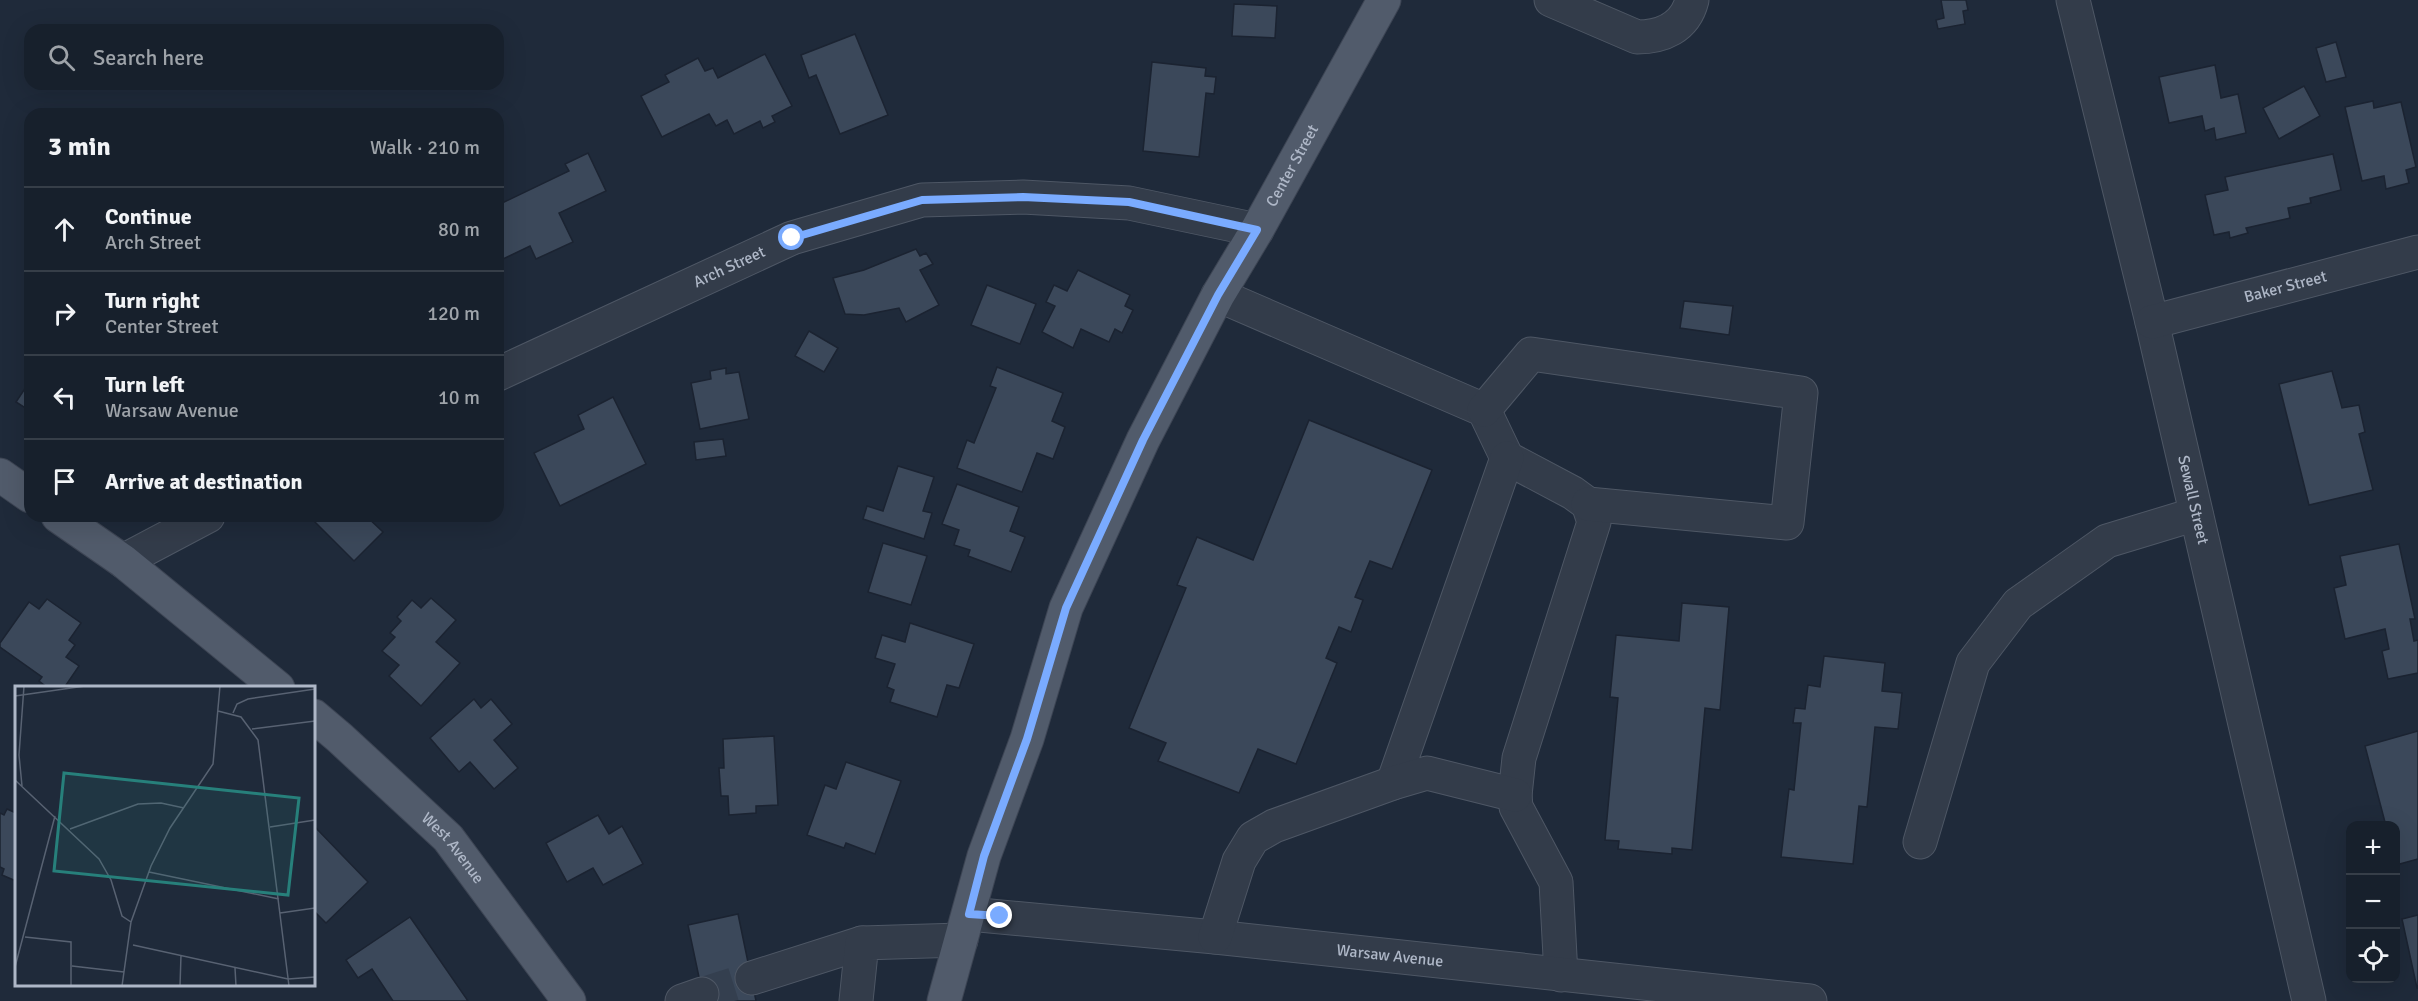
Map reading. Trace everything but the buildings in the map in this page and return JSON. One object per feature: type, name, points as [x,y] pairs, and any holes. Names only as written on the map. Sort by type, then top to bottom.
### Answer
[{"type":"main road","name":"Center Street","points":[[944,1001],[984,856],[1027,739],[1066,608],[1143,440],[1218,295],[1257,230],[1384,0]]},
{"type":"main road","points":[[0,476],[24,492]]},
{"type":"main road","points":[[67,522],[123,561],[277,686]]},
{"type":"main road","name":"West Avenue","points":[[315,717],[448,838],[569,1001]]},
{"type":"street","points":[[1551,0],[1637,37],[1651,37],[1667,33],[1682,21],[1692,0]]},
{"type":"street","name":"Sewall Street","points":[[2073,0],[2152,322],[2309,1001]]},
{"type":"street","name":"Arch Street","points":[[504,371],[792,238],[922,200],[1023,197],[1129,202],[1257,230]]},
{"type":"street","name":"Baker Street","points":[[2152,322],[2418,252]]},
{"type":"street","points":[[1218,295],[1484,410],[1507,458],[1573,493],[1588,504],[1787,523],[1801,393],[1531,354],[1484,410]]},
{"type":"street","points":[[1393,783],[1507,458]]},
{"type":"street","points":[[1561,975],[1556,882],[1516,807],[1515,795],[1520,758],[1594,522],[1588,504]]},
{"type":"street","points":[[1920,842],[1973,663],[2018,604],[2108,541],[2196,514]]},
{"type":"street","points":[[123,561],[197,522]]},
{"type":"street","points":[[1215,937],[1239,861],[1253,838],[1275,826],[1427,773],[1515,795]]},
{"type":"street","name":"Warsaw Avenue","points":[[752,978],[862,943],[965,927],[1215,937],[1810,1001]]},
{"type":"street","points":[[856,1001],[862,943]]},
{"type":"tunnel","points":[[702,994],[752,978]]},
{"type":"route","points":[[792,238],[922,200],[1023,197],[1129,202],[1257,230],[1218,295],[1143,440],[1066,608],[1027,739],[984,856],[969,914],[1000,916]]}]
